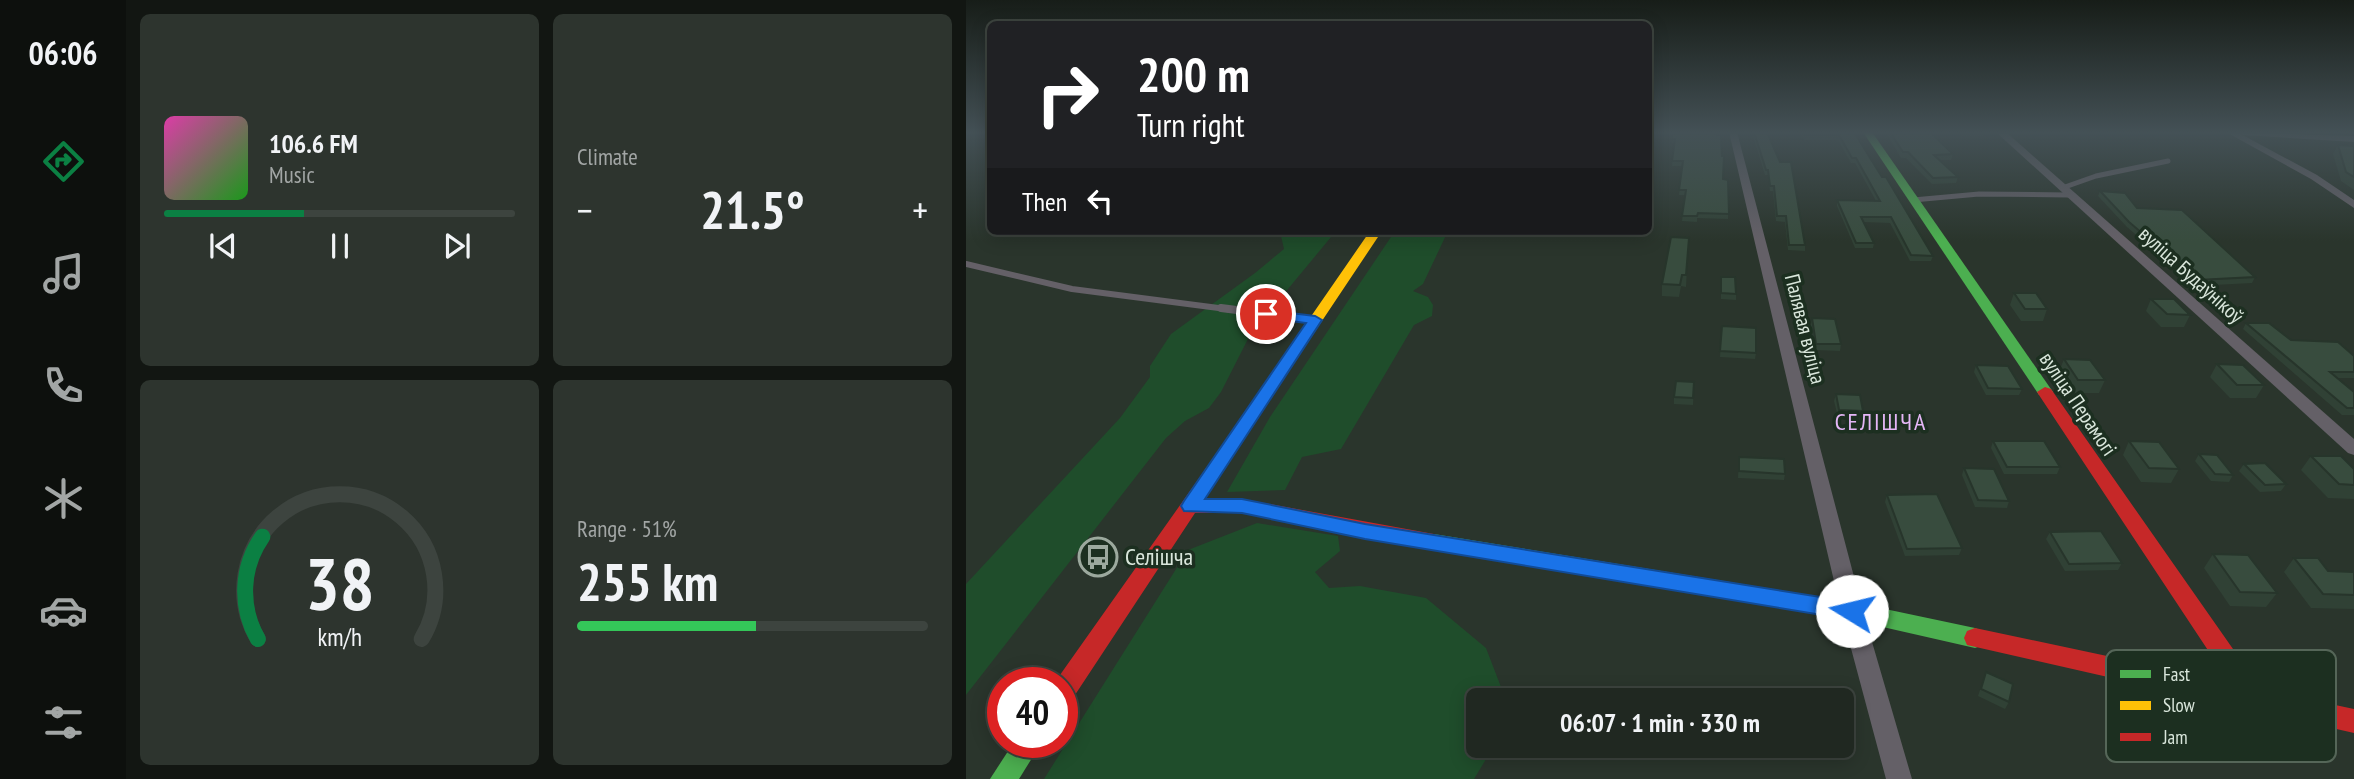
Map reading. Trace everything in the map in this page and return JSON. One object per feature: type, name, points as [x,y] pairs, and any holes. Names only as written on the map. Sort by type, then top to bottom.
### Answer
[{"type":"street","name":"Палявая вуліца","points":[[1742,168],[1852,611],[1899,779]]},
{"type":"street","name":"вуліца Перамогі","points":[[1892,168],[2221,650]]},
{"type":"street","name":"вуліца Будаўнікоў","points":[[2040,168],[2354,449]]},
{"type":"street","points":[[2298,168],[2354,205]]},
{"type":"street","points":[[1078,670],[1373,235]]},
{"type":"street","points":[[1191,506],[1242,506],[1365,531],[1852,611],[2106,667]]},
{"type":"street","points":[[2336,717],[2354,721]]},
{"type":"street","points":[[1003,779],[1018,758]]},
{"type":"lane","points":[[1913,200],[1979,194],[2066,192],[2096,176],[2133,168]]},
{"type":"lane","points":[[966,264],[1072,289],[1315,320]]},
{"type":"green space","points":[[1282,235],[1333,235],[1250,335],[1221,392],[1209,408],[1185,421],[1166,438],[966,695],[966,584],[1120,418],[1150,377],[1150,366],[1171,334],[1284,249]]},
{"type":"green space","points":[[1392,235],[1446,235],[1423,284],[1413,291],[1428,297],[1433,305],[1432,316],[1414,325],[1341,449],[1302,457],[1285,490],[1227,492],[1270,417]]},
{"type":"green space","points":[[1257,523],[1338,536],[1340,551],[1315,572],[1329,588],[1360,586],[1426,598],[1486,648],[1501,688],[1466,688],[1466,758],[1487,758],[1474,779],[1044,779],[1057,758],[1078,758],[1078,725],[1188,550]]},
{"type":"building","points":[[1682,168],[1723,168],[1723,179],[1728,180],[1729,214],[1698,213],[1697,216],[1682,216],[1686,190],[1679,190]]},
{"type":"building","points":[[1792,168],[1805,245],[1789,245],[1786,216],[1777,216],[1774,186],[1770,186],[1766,170]]},
{"type":"building","points":[[1862,168],[1877,168],[1882,177],[1886,177],[1933,256],[1911,255],[1891,217],[1861,217],[1874,243],[1856,243],[1837,200],[1880,201]]},
{"type":"building","points":[[1924,168],[1949,168],[1958,177],[1933,178]]},
{"type":"building","points":[[2345,168],[2354,168],[2354,177]]},
{"type":"building","points":[[2100,191],[2125,193],[2137,208],[2182,210],[2255,277],[2197,280],[2129,222]]},
{"type":"building","points":[[1671,237],[1689,238],[1686,275],[1682,275],[1680,285],[1662,284]]},
{"type":"building","points":[[1721,277],[1735,277],[1736,294],[1721,293]]},
{"type":"building","points":[[2014,293],[2036,293],[2047,309],[2025,309]]},
{"type":"building","points":[[2151,299],[2174,299],[2190,315],[2167,314]]},
{"type":"building","points":[[1812,318],[1835,319],[1841,344],[1816,344]]},
{"type":"building","points":[[2246,323],[2269,323],[2291,340],[2338,342],[2354,356],[2354,372],[2330,372],[2354,392],[2354,408],[2347,408]]},
{"type":"building","points":[[1722,326],[1756,328],[1756,353],[1720,351]]},
{"type":"building","points":[[2064,359],[2090,360],[2105,380],[2078,380]]},
{"type":"building","points":[[2217,364],[2243,365],[2264,385],[2237,385]]},
{"type":"building","points":[[1976,365],[2008,366],[2022,389],[1988,388]]},
{"type":"building","points":[[1676,381],[1694,382],[1693,398],[1674,397]]},
{"type":"building","points":[[1836,394],[1860,395],[1863,411],[1839,410]]},
{"type":"building","points":[[1993,441],[2044,441],[2060,467],[2007,467]]},
{"type":"building","points":[[2129,441],[2159,442],[2179,469],[2149,468]]},
{"type":"building","points":[[2199,454],[2217,455],[2233,475],[2215,474]]},
{"type":"building","points":[[2311,456],[2341,456],[2354,469],[2354,485],[2339,484]]},
{"type":"building","points":[[1739,457],[1784,459],[1785,474],[1739,471]]},
{"type":"building","points":[[2265,463],[2286,484],[2265,485],[2244,464]]},
{"type":"building","points":[[1964,468],[1994,469],[2009,501],[1978,500]]},
{"type":"building","points":[[1937,494],[1962,548],[1907,549],[1887,495]]},
{"type":"building","points":[[2101,531],[2122,563],[2069,564],[2050,532]]},
{"type":"building","points":[[2213,554],[2248,555],[2277,593],[2240,592]]},
{"type":"building","points":[[2294,558],[2318,558],[2328,571],[2354,572],[2354,595],[2323,594]]},
{"type":"building","points":[[1986,672],[2013,684],[2009,702],[1981,689]]},
{"type":"traffic: fast","points":[[1892,168],[2045,392]]},
{"type":"traffic: fast","points":[[1434,542],[1852,611],[1975,638]]},
{"type":"traffic: fast","points":[[1003,779],[1018,758]]},
{"type":"traffic: slow","points":[[1213,471],[1373,235]]},
{"type":"traffic: jam","points":[[2045,392],[2221,650]]},
{"type":"traffic: jam","points":[[1078,669],[1213,471]]},
{"type":"traffic: jam","points":[[1191,506],[1242,506],[1434,542]]},
{"type":"traffic: jam","points":[[1975,638],[2106,667]]},
{"type":"traffic: jam","points":[[2336,717],[2354,721]]},
{"type":"place","name":"Селішча","points":[[1098,557]]},
{"type":"district","name":"СЕЛІШЧА","points":[[1881,422]]},
{"type":"route","points":[[1266,314],[1315,320],[1191,506],[1242,506],[1365,531],[1852,611]]}]
